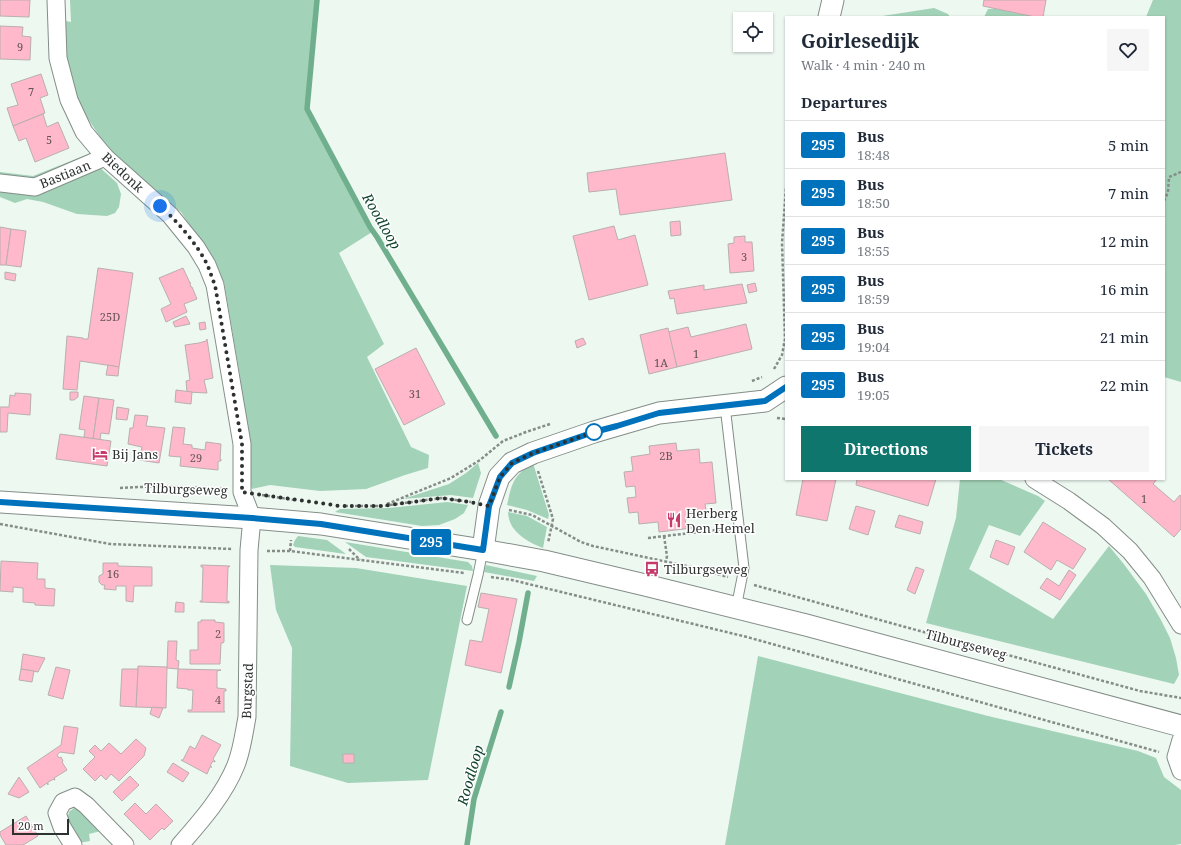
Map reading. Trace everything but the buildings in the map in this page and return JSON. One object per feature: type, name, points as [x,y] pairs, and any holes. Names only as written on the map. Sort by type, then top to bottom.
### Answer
[{"type":"street","name":"Biedonk","points":[[56,0],[58,58],[69,100],[84,132],[106,158],[170,216],[196,247],[207,265],[215,285],[242,444],[242,492],[252,518]]},
{"type":"street","points":[[829,16],[833,0]]},
{"type":"street","name":"Bastiaan","points":[[0,183],[35,187],[106,158]]},
{"type":"street","points":[[483,550],[489,506],[500,477],[512,463],[533,453],[594,432],[659,413],[765,401],[785,388]]},
{"type":"street","points":[[1036,480],[1069,501],[1103,526],[1130,551],[1152,578],[1181,625]]},
{"type":"street","name":"Tilburgseweg","points":[[0,502],[252,518],[321,524],[544,561],[814,627],[1181,726]]},
{"type":"street","name":"Burgstad","points":[[180,845],[208,812],[224,788],[236,765],[243,742],[247,717],[249,550],[252,518]]},
{"type":"street","points":[[1179,764],[1181,740]]},
{"type":"street","points":[[73,845],[62,827],[57,813],[64,802],[75,798],[86,805],[125,845]]},
{"type":"lane","points":[[725,406],[744,568],[736,608]]},
{"type":"lane","points":[[467,620],[483,550]]},
{"type":"path","points":[[1165,198],[1168,192],[1169,177],[1181,172]]},
{"type":"path","points":[[774,369],[782,355],[785,339],[782,243],[785,201]]},
{"type":"path","points":[[526,432],[553,519],[552,526]]},
{"type":"path","name":"Tilburgseweg","points":[[116,488],[161,486],[222,488],[296,500]]},
{"type":"path","name":"Tilburgseweg","points":[[340,506],[383,506],[441,498],[470,502],[532,515],[582,542],[593,546],[691,567],[1140,691],[1181,698]]},
{"type":"path","points":[[0,524],[110,544],[290,551],[512,580],[747,637],[1179,764]]},
{"type":"path","points":[[648,538],[739,527]]},
{"type":"path","points":[[664,536],[667,556],[666,561]]},
{"type":"green space","points":[[70,0],[317,0],[305,110],[372,232],[339,253],[384,344],[367,357],[411,447],[429,455],[428,468],[366,489],[320,491],[270,485],[252,489],[249,479],[248,445],[240,377],[224,282],[206,250],[181,212],[150,187],[107,148],[83,111],[67,70],[61,20],[71,22]]},
{"type":"green space","points":[[1153,0],[1181,0],[1181,382],[1165,377],[1165,16],[1146,16]]},
{"type":"green space","points":[[934,8],[949,16],[882,16]]},
{"type":"green space","points":[[1004,8],[1036,16],[984,16],[988,9]]},
{"type":"green space","points":[[86,155],[117,183],[121,194],[119,207],[115,213],[107,216],[77,214],[43,202],[27,199],[15,203],[0,197],[0,172],[33,176]]},
{"type":"green space","points":[[478,463],[481,473],[473,498],[451,495],[403,499],[449,484]]},
{"type":"green space","points":[[533,463],[549,515],[548,519],[527,510],[507,505],[512,485],[517,476]]},
{"type":"green space","points":[[960,480],[1001,480],[1038,496],[1045,501],[1020,536],[989,525],[969,569],[1053,619],[1109,546],[1146,594],[1170,638],[1179,675],[1174,684],[926,623],[956,518]]},
{"type":"green space","points":[[447,502],[468,505],[464,513],[455,519],[439,525],[422,526],[335,512],[340,509],[389,508]]},
{"type":"green space","points":[[508,512],[527,516],[547,527],[543,548],[528,541],[515,531],[510,522]]},
{"type":"green space","points":[[298,536],[327,540],[346,554],[295,547],[293,545]]},
{"type":"green space","points":[[345,542],[468,562],[472,566],[473,571],[366,557]]},
{"type":"green space","points":[[270,565],[356,568],[467,586],[428,780],[348,783],[290,766],[292,648],[276,610]]},
{"type":"green space","points":[[486,565],[537,576],[534,581],[484,572]]},
{"type":"green space","points":[[758,656],[988,716],[1138,751],[1156,758],[1164,777],[1181,790],[1181,844],[725,845]]},
{"type":"green space","points":[[74,808],[79,810],[101,831],[89,834],[90,841],[79,843],[67,820],[69,812]]},
{"type":"waterway","name":"Roodloop","points":[[317,0],[307,109],[370,227],[496,436]]},
{"type":"waterway","name":"Roodloop","points":[[509,687],[528,593]]},
{"type":"waterway","name":"Roodloop","points":[[467,845],[474,799],[501,712]]},
{"type":"bus line","name":"295","points":[[0,502],[252,518],[321,524],[483,550],[489,506],[500,477],[512,463],[533,453],[594,432],[659,413],[765,401],[785,388]]},
{"type":"place","name":"Bij Jans","points":[[100,454]]},
{"type":"place","name":"Herberg Den Hemel","points":[[674,520]]},
{"type":"place","name":"Tilburgseweg","points":[[652,569]]},
{"type":"route","points":[[160,206],[196,247],[207,265],[215,285],[242,444],[242,492],[340,506],[383,506],[441,498],[489,506],[500,477],[512,463],[533,453],[594,432]]}]
